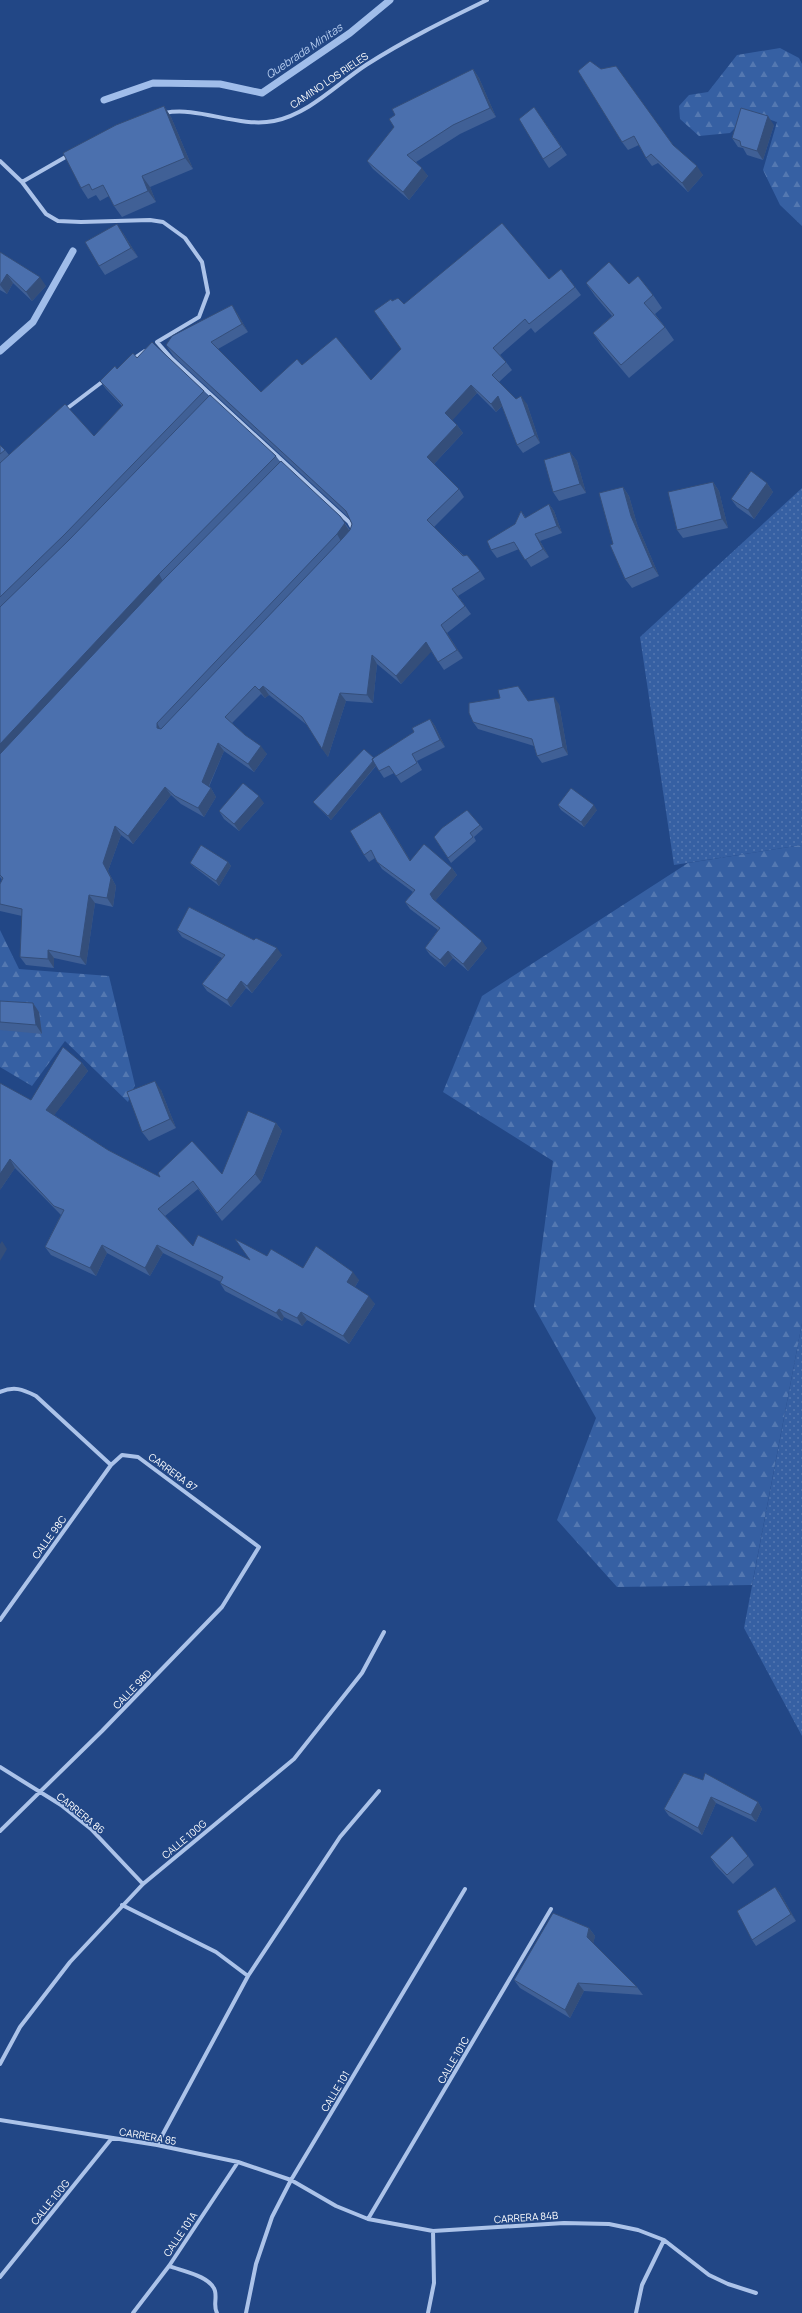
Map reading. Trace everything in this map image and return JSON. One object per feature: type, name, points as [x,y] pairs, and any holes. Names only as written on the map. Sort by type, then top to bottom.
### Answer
[{"type":"street","name":"CAMINO LOS RIELES","points":[[160,115],[167,112],[186,113],[249,122],[272,122],[287,118],[310,105],[365,65],[408,39],[487,0]]},
{"type":"street","points":[[22,182],[73,153]]},
{"type":"street","points":[[0,162],[22,182],[46,214],[58,221],[81,222],[150,220],[163,222],[185,238],[202,262],[208,293],[199,318],[157,342],[129,363]]},
{"type":"street","points":[[157,342],[215,399],[349,522],[354,531],[353,536]]},
{"type":"street","points":[[62,412],[111,375]]},
{"type":"street","points":[[210,404],[215,399]]},
{"type":"street","points":[[281,470],[286,465]]},
{"type":"street","points":[[0,1392],[9,1388],[21,1388],[36,1396],[111,1465]]},
{"type":"street","name":"CARRERA 87","points":[[111,1465],[122,1455],[138,1457],[259,1547]]},
{"type":"street","name":"CALLE 98C","points":[[0,1620],[111,1465]]},
{"type":"street","name":"CALLE 98D","points":[[0,1830],[102,1731],[222,1607],[259,1547]]},
{"type":"street","name":"CALLE 100G","points":[[0,2064],[20,2027],[65,1968],[142,1884],[294,1759],[362,1673],[384,1632]]},
{"type":"street","name":"CARRERA 86","points":[[0,1767],[40,1792],[91,1829],[142,1884]]},
{"type":"street","points":[[157,2145],[248,1976],[340,1837],[379,1791]]},
{"type":"street","name":"CALLE 101","points":[[246,2313],[256,2264],[272,2217],[291,2180],[465,1889]]},
{"type":"street","points":[[122,1905],[216,1952],[248,1976]]},
{"type":"street","name":"CALLE 101C","points":[[368,2219],[551,1909]]},
{"type":"street","name":"CARRERA 85","points":[[0,2120],[157,2145],[238,2162],[291,2180]]},
{"type":"street","name":"CALLE 100G","points":[[0,2277],[112,2138]]},
{"type":"street","name":"CALLE 101A","points":[[132,2313],[169,2266],[238,2162]]},
{"type":"street","name":"CARRERA 84B","points":[[291,2180],[336,2206],[368,2219],[433,2232],[564,2223],[602,2224],[638,2230],[664,2240],[709,2275],[728,2284],[756,2293]]},
{"type":"street","points":[[428,2313],[434,2284],[433,2232]]},
{"type":"street","points":[[636,2313],[642,2285],[664,2240]]},
{"type":"street","points":[[169,2266],[208,2281],[216,2293],[214,2306],[217,2313]]},
{"type":"green space","points":[[780,48],[799,58],[802,64],[802,226],[780,205],[763,170],[777,122],[750,113],[730,133],[699,136],[680,119],[679,106],[689,95],[708,92],[737,55]]},
{"type":"green space","points":[[802,488],[802,845],[674,865],[640,637]]},
{"type":"green space","points":[[802,845],[802,1323],[752,1585],[617,1587],[557,1520],[596,1418],[534,1307],[553,1161],[443,1092],[482,996],[688,863]]},
{"type":"green space","points":[[0,930],[19,969],[109,976],[135,1085],[128,1102],[65,1041],[32,1086],[0,1067]]},
{"type":"green space","points":[[802,1323],[802,1736],[744,1628]]},
{"type":"building","points":[[590,61],[601,69],[616,66],[673,145],[697,166],[682,183],[651,154],[646,158],[634,136],[622,142],[578,71]]},
{"type":"building","points":[[473,69],[490,108],[453,125],[407,155],[422,168],[403,192],[367,161],[394,127],[389,119],[395,115],[392,109]]},
{"type":"building","points":[[164,106],[185,158],[142,176],[148,191],[114,206],[103,185],[92,190],[89,184],[81,188],[63,153],[116,125]]},
{"type":"building","points":[[534,107],[561,147],[543,159],[519,119]]},
{"type":"building","points":[[741,108],[768,116],[757,151],[741,146],[740,141],[732,138]]},
{"type":"building","points":[[502,223],[549,279],[561,269],[575,287],[529,324],[525,319],[493,348],[506,362],[492,375],[516,399],[521,396],[535,435],[517,445],[498,396],[491,404],[471,385],[445,413],[457,425],[427,457],[459,489],[427,520],[463,556],[467,555],[480,571],[452,589],[465,606],[441,625],[457,650],[438,662],[426,642],[396,676],[372,655],[367,695],[340,693],[322,749],[302,717],[263,686],[259,690],[255,686],[225,717],[245,735],[261,746],[248,764],[218,743],[202,782],[211,788],[198,808],[175,796],[165,787],[128,836],[115,826],[103,863],[111,878],[107,898],[89,895],[80,957],[48,950],[48,959],[20,957],[22,909],[0,904],[0,884],[3,878],[0,875],[0,754],[164,579],[281,461],[340,516],[345,523],[337,534],[157,723],[157,728],[161,729],[342,539],[350,530],[352,524],[346,511],[166,345],[172,336],[232,305],[242,324],[211,342],[261,392],[297,359],[302,365],[336,337],[371,380],[401,349],[374,311],[391,299],[392,301],[398,298],[404,304]]},
{"type":"building","points":[[117,224],[131,248],[99,266],[85,242]]},
{"type":"building","points":[[0,252],[40,277],[26,292],[7,274],[0,285]]},
{"type":"building","points":[[609,262],[629,284],[638,276],[653,295],[644,303],[665,327],[621,365],[593,333],[614,315],[586,283]]},
{"type":"building","points":[[152,342],[204,391],[64,535],[0,597],[0,463],[65,404],[94,436],[123,405],[100,381],[115,366],[117,369],[133,353],[137,358]]},
{"type":"building","points":[[210,395],[276,456],[159,574],[0,744],[0,607],[69,540]]},
{"type":"building","points":[[0,445],[5,450],[0,454]]},
{"type":"building","points":[[570,452],[580,484],[553,492],[544,460]]},
{"type":"building","points":[[751,471],[767,483],[748,510],[731,499]]},
{"type":"building","points":[[713,482],[722,519],[677,530],[668,492]]},
{"type":"building","points":[[623,487],[631,516],[653,567],[625,579],[610,545],[613,544],[599,493]]},
{"type":"building","points":[[549,504],[557,526],[535,534],[543,549],[525,560],[514,542],[491,550],[487,541],[515,524],[521,511],[525,518]]},
{"type":"building","points":[[518,686],[528,701],[554,697],[563,747],[537,756],[532,739],[473,722],[469,713],[469,703],[500,698],[498,690]]},
{"type":"building","points":[[430,719],[440,740],[412,754],[417,763],[396,776],[389,766],[379,771],[372,759],[414,732],[412,728]]},
{"type":"building","points":[[364,749],[374,758],[372,759],[373,761],[328,816],[313,802]]},
{"type":"building","points":[[243,783],[259,796],[234,824],[219,811]]},
{"type":"building","points":[[571,788],[594,805],[581,822],[558,805]]},
{"type":"building","points":[[467,810],[480,825],[470,833],[473,837],[448,858],[434,837],[442,828]]},
{"type":"building","points":[[380,812],[410,861],[424,844],[452,868],[430,894],[433,899],[482,941],[463,964],[448,951],[440,960],[425,948],[440,928],[405,902],[415,890],[377,862],[371,850],[364,855],[350,831]]},
{"type":"building","points":[[201,845],[228,862],[216,881],[190,863]]},
{"type":"building","points":[[189,907],[254,940],[256,938],[277,948],[247,986],[241,981],[227,1000],[202,984],[225,955],[177,930]]},
{"type":"building","points":[[0,1001],[33,1003],[36,1025],[0,1022]]},
{"type":"building","points":[[63,1047],[82,1063],[46,1110],[108,1150],[160,1177],[158,1173],[192,1141],[222,1174],[248,1111],[276,1123],[255,1174],[217,1213],[193,1181],[158,1209],[193,1246],[198,1235],[250,1260],[235,1239],[267,1256],[271,1249],[303,1268],[316,1246],[353,1272],[347,1282],[369,1296],[343,1336],[301,1312],[297,1318],[279,1309],[276,1313],[220,1283],[223,1277],[157,1245],[145,1268],[102,1245],[90,1268],[45,1247],[64,1210],[54,1206],[10,1159],[0,1174],[0,1083],[31,1100]]},
{"type":"building","points":[[155,1081],[170,1119],[142,1132],[127,1092]]},
{"type":"building","points":[[684,1773],[703,1780],[705,1773],[758,1802],[751,1815],[711,1797],[698,1828],[664,1809]]},
{"type":"building","points":[[732,1836],[748,1856],[727,1875],[710,1857]]},
{"type":"building","points":[[775,1887],[791,1914],[752,1940],[737,1911]]},
{"type":"building","points":[[553,1913],[589,1928],[587,1937],[637,1987],[578,1983],[565,2010],[514,1980]]},
{"type":"waterway","name":"Quebrada Minitas","points":[[104,100],[153,83],[220,84],[262,93],[350,33],[390,0]]},
{"type":"waterway","name":"Quebrada Minitas","points":[[0,351],[33,322],[73,251]]}]
